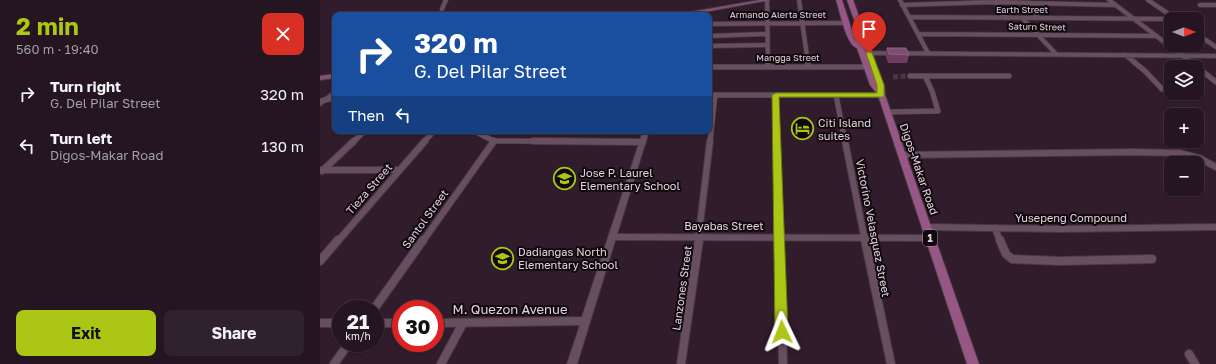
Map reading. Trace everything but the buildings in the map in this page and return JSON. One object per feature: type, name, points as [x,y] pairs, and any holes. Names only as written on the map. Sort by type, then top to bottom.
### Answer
[{"type":"main road","points":[[699,12],[767,0]]},
{"type":"main road","name":"Digos-Makar Road","points":[[839,0],[852,41],[865,52]]},
{"type":"main road","name":"Digos-Makar Road","points":[[845,0],[865,52],[881,85],[881,95]]},
{"type":"main road","name":"Digos-Makar Road","points":[[850,0],[865,52],[866,66],[873,85],[881,95],[973,364]]},
{"type":"main road","name":"Digos-Makar Road","points":[[856,0],[871,41],[865,52]]},
{"type":"main road","points":[[320,78],[332,76]]},
{"type":"street","points":[[442,9],[446,0]]},
{"type":"street","points":[[767,0],[768,66]]},
{"type":"street","points":[[799,0],[808,66]]},
{"type":"street","points":[[900,0],[928,53]]},
{"type":"street","points":[[1109,0],[1187,60]]},
{"type":"street","points":[[1148,0],[1166,12]]},
{"type":"street","points":[[902,5],[996,2],[1116,4]]},
{"type":"street","points":[[996,2],[1006,18]]},
{"type":"street","points":[[1031,3],[1028,5],[1037,18]]},
{"type":"street","points":[[1200,5],[1216,5]]},
{"type":"street","name":"Earth Street","points":[[909,17],[1164,19]]},
{"type":"street","points":[[1022,18],[1056,54]]},
{"type":"street","name":"Armando Alerta Street","points":[[712,24],[846,23]]},
{"type":"street","points":[[712,36],[767,34]]},
{"type":"street","name":"Saturn Street","points":[[918,34],[1157,36]]},
{"type":"street","points":[[1204,39],[1216,47]]},
{"type":"street","points":[[712,46],[767,45]]},
{"type":"street","points":[[865,52],[1216,56]]},
{"type":"street","points":[[1125,55],[1145,71],[1162,89]]},
{"type":"street","name":"Mangga Street","points":[[712,67],[866,66]]},
{"type":"street","points":[[1204,73],[1216,82]]},
{"type":"street","points":[[910,76],[1009,76]]},
{"type":"street","points":[[887,112],[938,111],[925,76]]},
{"type":"street","points":[[320,104],[332,94]]},
{"type":"street","points":[[712,95],[881,95]]},
{"type":"street","points":[[776,95],[783,364]]},
{"type":"street","name":"Victorino Velasquez Street","points":[[836,95],[890,364]]},
{"type":"street","points":[[321,171],[362,134]]},
{"type":"street","name":"Tieza Street","points":[[320,261],[431,134]]},
{"type":"street","points":[[480,134],[494,141],[643,142]]},
{"type":"street","points":[[572,364],[645,134]]},
{"type":"street","name":"Lanzones Street","points":[[681,364],[699,237],[708,134]]},
{"type":"street","name":"Santol Street","points":[[380,300],[494,141]]},
{"type":"street","points":[[902,155],[1133,152],[1180,153],[1199,158],[1216,167]]},
{"type":"street","points":[[321,171],[399,170]]},
{"type":"street","name":"Yusepeng Compound","points":[[926,226],[1059,229],[1216,227]]},
{"type":"street","points":[[994,228],[1006,254],[1012,259],[1060,261],[1152,259]]},
{"type":"street","name":"Bayabas Street","points":[[613,237],[930,238]]},
{"type":"street","name":"M. Quezon Avenue","points":[[444,322],[585,321]]},
{"type":"street","points":[[441,364],[463,322]]},
{"type":"street","points":[[320,323],[332,323]]},
{"type":"street","points":[[334,364],[343,352]]},
{"type":"street","points":[[1189,354],[1195,364]]},
{"type":"tunnel","points":[[893,77],[910,76]]},
{"type":"place","name":"Citi Island suites","points":[[802,129]]},
{"type":"place","name":"Jose P. Laurel Elementary School","points":[[564,179]]},
{"type":"place","name":"Dadiangas North Elementary School","points":[[503,258]]},
{"type":"route","points":[[782,332],[776,95],[881,95],[881,85],[869,53]]}]
